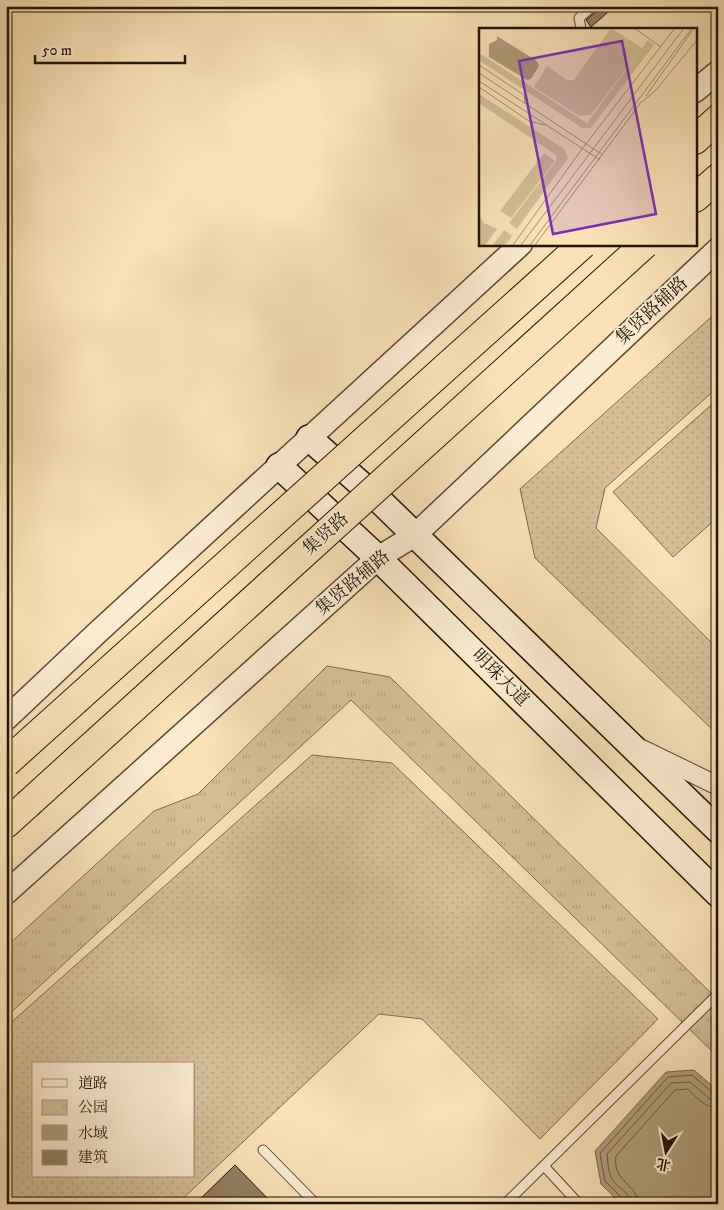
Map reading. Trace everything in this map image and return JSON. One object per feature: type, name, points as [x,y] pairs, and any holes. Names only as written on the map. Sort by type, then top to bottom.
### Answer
[{"type":"highway","points":[[696,139],[718,119]]},
{"type":"highway","points":[[6,763],[582,245]]},
{"type":"highway","name":"集贤路","points":[[6,824],[644,245]]},
{"type":"main road","points":[[309,438],[380,501],[718,830]]},
{"type":"main road","name":"明珠大道","points":[[279,466],[378,558],[718,894]]},
{"type":"street","points":[[696,90],[718,72]]},
{"type":"street","points":[[6,719],[98,632],[520,245]]},
{"type":"street","name":"集贤路辅路","points":[[6,893],[378,558],[415,535],[718,249]]},
{"type":"street","points":[[628,742],[718,786]]},
{"type":"lane","points":[[581,28],[579,18],[593,6]]},
{"type":"lane","points":[[505,1204],[718,994]]},
{"type":"lane","points":[[263,1150],[316,1204]]},
{"type":"lane","points":[[544,1166],[579,1204]]},
{"type":"green space","points":[[718,311],[718,387],[605,488],[596,528],[718,649],[718,735],[535,558],[520,489]]},
{"type":"green space","points":[[718,399],[718,517],[673,557],[613,492]]},
{"type":"green space","points":[[327,666],[390,677],[718,1000],[718,1057],[351,700],[6,1017],[6,947],[154,811],[198,794]]},
{"type":"green space","points":[[312,755],[392,763],[658,1019],[540,1139],[422,1019],[379,1014],[177,1204],[6,1204],[6,1027]]},
{"type":"water","points":[[694,1070],[718,1091],[718,1204],[621,1204],[601,1184],[595,1151],[666,1072]]},
{"type":"building","points":[[599,6],[615,6],[591,27],[586,20],[597,11]]},
{"type":"building","points":[[235,1165],[273,1204],[195,1204]]}]
